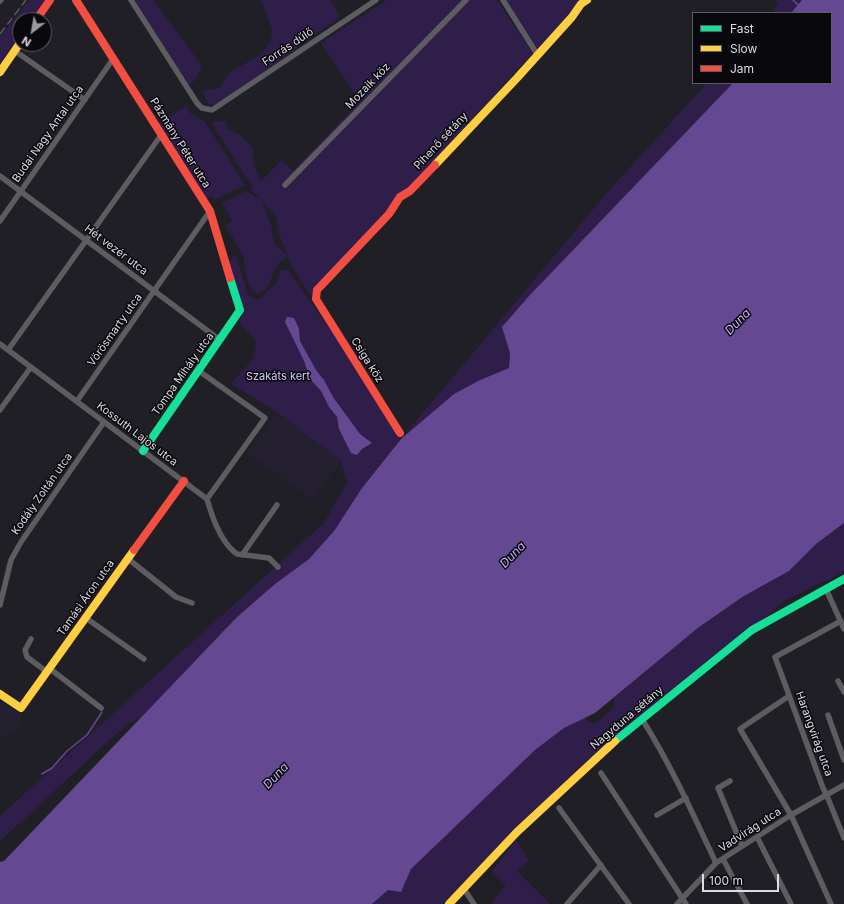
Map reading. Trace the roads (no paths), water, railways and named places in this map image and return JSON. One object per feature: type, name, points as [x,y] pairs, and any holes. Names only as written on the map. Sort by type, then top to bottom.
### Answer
[{"type":"street","points":[[42,12],[50,0]]},
{"type":"street","name":"Pázmány Péter utca","points":[[76,0],[113,59],[164,135],[210,211],[240,310]]},
{"type":"street","name":"Forrás dűlő","points":[[131,0],[197,103],[202,108],[212,110],[222,105],[376,0]]},
{"type":"street","name":"Mozaik köz","points":[[285,186],[466,0]]},
{"type":"street","points":[[503,0],[537,54]]},
{"type":"street","name":"Pihenő sétány","points":[[316,299],[317,290],[389,214],[400,197],[410,191],[586,0]]},
{"type":"street","points":[[0,72],[14,52]]},
{"type":"street","points":[[16,52],[85,100]]},
{"type":"street","name":"Budai Nagy Antal utca","points":[[0,221],[113,59]]},
{"type":"street","points":[[8,350],[128,180],[159,138],[164,135]]},
{"type":"street","name":"Hét vezér utca","points":[[0,176],[220,340]]},
{"type":"street","name":"Vörösmarty utca","points":[[77,401],[210,211]]},
{"type":"street","name":"Csiga köz","points":[[316,299],[400,433]]},
{"type":"street","name":"Tompa Mihály utca","points":[[143,451],[240,310]]},
{"type":"street","name":"Kossuth Lajos utca","points":[[0,344],[207,499]]},
{"type":"street","points":[[0,410],[31,367]]},
{"type":"street","points":[[198,371],[265,418],[207,499],[218,528],[233,552],[242,555],[269,558],[278,566]]},
{"type":"street","name":"Kodály Zoltán utca","points":[[0,605],[11,560],[104,422]]},
{"type":"street","name":"Tamási Áron utca","points":[[0,694],[21,708],[127,558],[184,481]]},
{"type":"street","points":[[242,555],[277,505]]},
{"type":"street","points":[[127,558],[176,597],[192,603]]},
{"type":"street","name":"Nagyduna sétány","points":[[449,904],[517,832],[552,798],[642,719],[752,630],[844,579]]},
{"type":"street","points":[[826,589],[844,629]]},
{"type":"street","points":[[86,618],[144,659]]},
{"type":"street","name":"Harangvirág utca","points":[[841,621],[775,658],[822,788],[827,796],[844,838]]},
{"type":"street","points":[[31,640],[25,650],[27,657],[48,670],[101,708]]},
{"type":"street","points":[[838,681],[844,692]]},
{"type":"street","points":[[790,696],[740,729],[791,815],[831,904]]},
{"type":"street","points":[[828,715],[844,760]]},
{"type":"street","points":[[642,719],[686,798],[716,863]]},
{"type":"street","points":[[601,773],[686,904]]},
{"type":"street","points":[[730,781],[718,788],[742,846]]},
{"type":"street","name":"Vadvirág utca","points":[[677,904],[716,863],[791,815],[844,785]]},
{"type":"street","points":[[657,815],[686,798]]},
{"type":"street","points":[[559,808],[629,904]]},
{"type":"street","points":[[757,837],[791,904]]},
{"type":"street","points":[[723,859],[747,904]]},
{"type":"street","points":[[567,904],[600,865]]},
{"type":"street","points":[[464,889],[474,904]]},
{"type":"water","name":"Duna","points":[[802,0],[844,0],[844,523],[816,544],[789,571],[744,596],[699,627],[595,713],[564,728],[535,750],[411,869],[401,892],[388,890],[372,904],[0,904],[0,862],[4,861],[236,618],[275,584],[309,559],[334,531],[362,488],[401,439],[454,394],[480,380],[509,368],[510,353],[502,327],[529,296],[732,84],[832,84],[832,12],[792,12]]},
{"type":"water","points":[[287,317],[294,318],[299,329],[300,341],[333,397],[360,434],[372,443],[362,449],[357,455],[351,453],[339,429],[337,417],[329,407],[321,391],[310,379],[304,361],[285,322]]},
{"type":"waterway","points":[[793,0],[799,6]]},
{"type":"waterway","points":[[42,774],[52,768],[67,751],[87,735],[102,712]]},
{"type":"railway","points":[[0,34],[26,0]]},
{"type":"park label","name":"Szakáts kert","points":[[278,377]]}]
